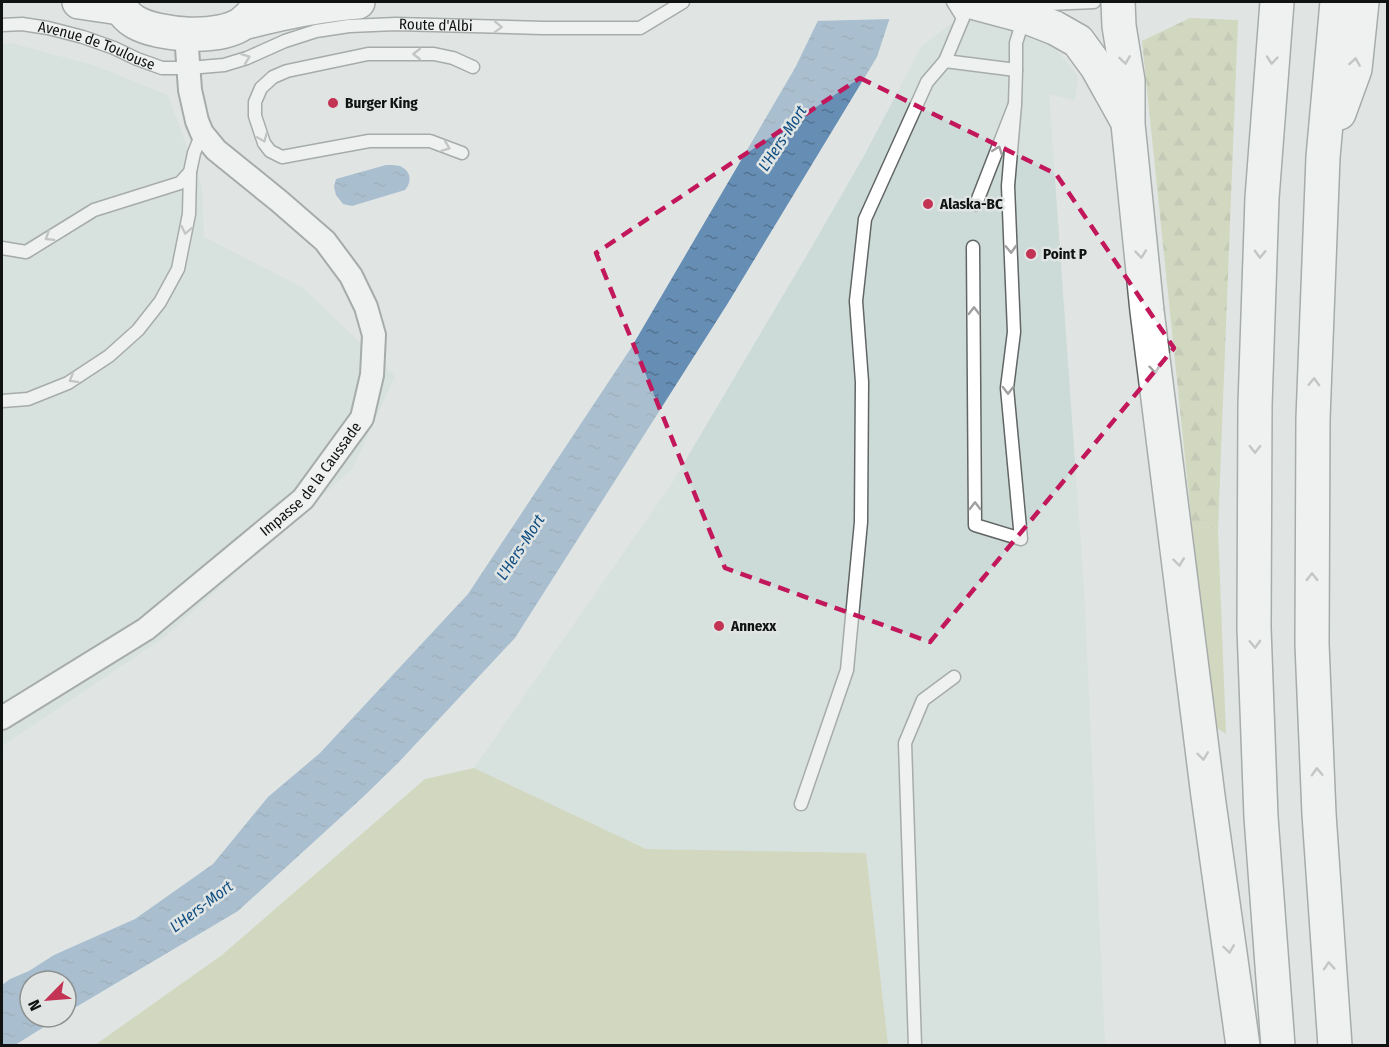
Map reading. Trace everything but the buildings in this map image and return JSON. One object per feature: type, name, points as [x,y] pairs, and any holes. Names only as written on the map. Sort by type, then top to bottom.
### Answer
[{"type":"main road","points":[[79,2],[119,5],[135,22],[159,31],[186,34],[228,30],[251,12],[288,11],[358,2]]},
{"type":"main road","points":[[972,2],[1019,6],[1078,41],[1097,67],[1128,124]]},
{"type":"main road","points":[[1118,2],[1119,26],[1128,81],[1128,124],[1147,311],[1208,796],[1243,1046]]},
{"type":"main road","points":[[1277,2],[1262,198],[1256,405],[1254,628],[1262,817],[1278,1046]]},
{"type":"main road","points":[[1336,2],[1323,157],[1313,419],[1312,644],[1318,814],[1338,1032]]},
{"type":"main road","points":[[1323,157],[1355,69],[1362,2]]},
{"type":"street","name":"Impasse de la Caussade","points":[[2,718],[146,629],[164,615],[303,499],[362,418],[372,375],[374,335],[366,307],[351,276],[325,241],[216,150],[202,133],[190,90],[186,34]]},
{"type":"lane","name":"Route d'Albi","points":[[189,68],[224,65],[316,31],[349,26],[396,24],[640,28],[683,2]]},
{"type":"lane","points":[[801,804],[847,670],[861,522],[862,382],[856,302],[865,219],[927,82],[945,61],[963,18],[953,2]]},
{"type":"lane","points":[[973,247],[975,525],[1021,539],[1007,388],[1014,332],[1008,186],[1016,104],[1016,43],[1019,6],[1094,2]]},
{"type":"lane","name":"Avenue de Toulouse","points":[[2,25],[22,24],[48,28],[83,37],[162,68],[189,68]]},
{"type":"lane","points":[[462,153],[430,141],[369,141],[282,157],[270,151],[264,142],[255,116],[255,102],[261,88],[273,77],[287,70],[368,54],[434,54],[453,58],[473,67]]},
{"type":"lane","points":[[945,61],[1016,70]]},
{"type":"lane","points":[[976,204],[1016,104]]},
{"type":"lane","points":[[2,401],[28,399],[68,383],[109,356],[138,330],[160,302],[178,269],[189,214],[190,172],[202,133]]},
{"type":"lane","points":[[2,248],[26,252],[94,210],[180,183],[190,172]]},
{"type":"lane","points":[[915,1046],[905,743],[923,700],[954,677]]},
{"type":"highlighted area","points":[[860,78],[1056,174],[1174,348],[930,642],[725,568],[596,253]]},
{"type":"shaded area","points":[[973,7],[1049,41],[1078,76],[1075,100],[1049,94],[1084,588],[1105,1045],[888,1045],[866,853],[646,849],[474,768],[672,483],[865,154],[921,47]]},
{"type":"shaded area","points":[[11,43],[96,66],[168,95],[202,187],[204,237],[302,287],[395,376],[353,468],[162,639],[2,746],[2,44]]},
{"type":"green space","points":[[1190,18],[1238,20],[1218,529],[1192,526],[1142,41]]},
{"type":"green space","points":[[1192,526],[1218,529],[1226,734],[1215,727]]},
{"type":"green space","points":[[474,768],[646,849],[866,853],[888,1044],[95,1045],[222,955],[425,779]]},
{"type":"water","name":"L'Hers-Mort","points":[[827,2],[895,2],[877,57],[728,303],[515,638],[398,763],[238,911],[78,1006],[78,969],[32,969],[54,955],[135,919],[213,864],[268,797],[320,753],[468,594],[631,348],[795,68]]},
{"type":"water","points":[[386,165],[400,166],[408,172],[409,181],[405,190],[352,206],[343,204],[336,195],[334,187],[336,179]]},
{"type":"water","points":[[18,976],[18,1029],[41,1029],[15,1045],[2,1046],[2,985]]},
{"type":"pier","points":[[824,2],[898,2],[892,19],[814,21]]},
{"type":"place","name":"Burger King","points":[[333,103]]},
{"type":"place","name":"Alaska-BC","points":[[928,204]]},
{"type":"place","name":"Point P","points":[[1031,254]]},
{"type":"place","name":"Annexx","points":[[719,626]]}]
